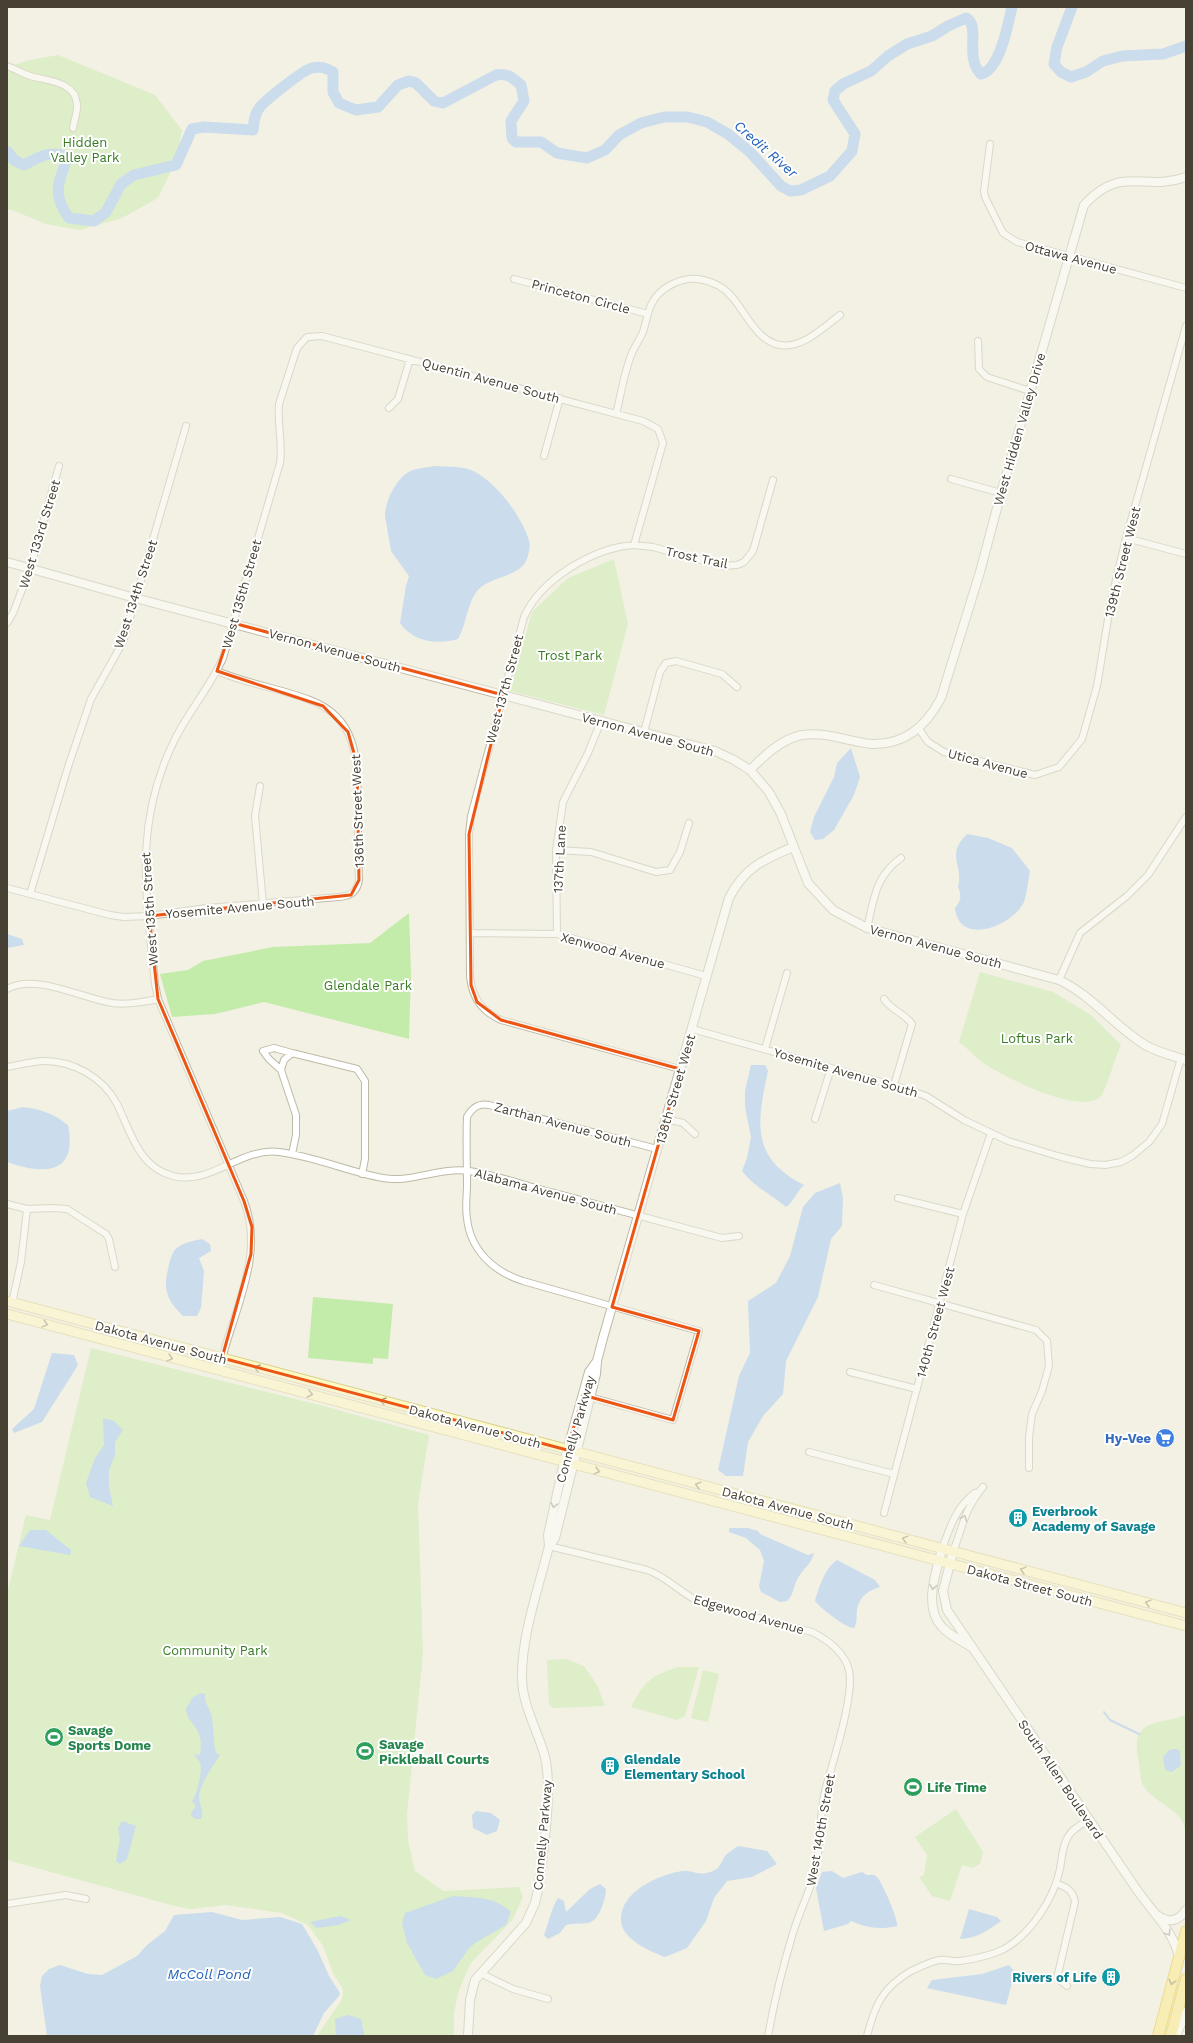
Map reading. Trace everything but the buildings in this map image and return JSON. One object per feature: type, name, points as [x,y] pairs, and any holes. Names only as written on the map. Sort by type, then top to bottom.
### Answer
[{"type":"highway","points":[[1158,2036],[1186,1931]]},
{"type":"highway","points":[[1170,2036],[1184,1992],[1186,1979]]},
{"type":"main road","name":"Dakota Avenue South","points":[[10,1302],[942,1549]]},
{"type":"main road","name":"Dakota Avenue South","points":[[7,1315],[875,1544]]},
{"type":"main road","name":"Dakota Street South","points":[[875,1544],[1186,1626]]},
{"type":"main road","name":"Dakota Street South","points":[[942,1549],[1186,1613]]},
{"type":"street","points":[[7,66],[24,74],[64,85],[71,89],[77,104],[73,128]]},
{"type":"street","name":"Ottawa Avenue","points":[[990,144],[984,191],[985,197],[1004,232],[1017,242],[1186,288]]},
{"type":"street","name":"West Hidden Valley Drive","points":[[919,729],[933,714],[941,698],[980,572],[1001,493],[1084,205],[1096,192],[1115,182],[1160,182],[1186,177]]},
{"type":"street","name":"Princeton Circle","points":[[514,279],[648,314]]},
{"type":"street","points":[[616,414],[630,359],[644,331],[648,314],[655,299],[667,287],[676,282],[694,279],[707,281],[720,286],[732,297],[765,339],[780,345],[788,346],[802,341],[840,315]]},
{"type":"street","name":"139th Street West","points":[[1035,775],[1059,767],[1073,753],[1082,739],[1097,686],[1110,601],[1126,538],[1186,326]]},
{"type":"street","name":"Quentin Avenue South","points":[[307,337],[322,336],[560,398],[643,421],[658,430],[664,444],[634,546]]},
{"type":"street","name":"West 135th Street","points":[[219,1371],[246,1276],[252,1245],[252,1227],[248,1210],[158,999],[144,858],[146,829],[152,800],[161,771],[175,739],[217,671],[223,658],[280,463],[281,447],[278,404],[297,348],[307,337]]},
{"type":"street","points":[[978,341],[979,369],[987,377],[1030,391]]},
{"type":"street","points":[[389,408],[398,399],[410,359]]},
{"type":"street","points":[[544,456],[560,398]]},
{"type":"street","name":"West 134th Street","points":[[30,894],[68,767],[91,699],[123,642],[186,426]]},
{"type":"street","name":"West 133rd Street","points":[[7,623],[14,613],[30,569],[59,466]]},
{"type":"street","points":[[951,479],[1001,493]]},
{"type":"street","name":"Trost Trail","points":[[634,546],[653,547],[723,566],[737,565],[744,562],[753,551],[773,480]]},
{"type":"street","points":[[1126,538],[1186,554]]},
{"type":"street","name":"West 137th Street","points":[[634,546],[608,550],[594,555],[548,584],[533,600],[520,629],[471,816],[469,834],[470,976],[472,993],[477,1002],[485,1011],[500,1020],[680,1070]]},
{"type":"street","name":"Vernon Avenue South","points":[[7,562],[135,598],[715,751],[750,770],[769,792],[781,814],[808,883],[833,910],[867,928],[1059,980],[1081,992],[1146,1046],[1184,1059]]},
{"type":"street","points":[[644,732],[660,672],[666,663],[676,661],[722,674],[737,687]]},
{"type":"street","name":"136th Street West","points":[[217,671],[240,681],[310,700],[333,714],[348,732],[354,744],[358,764],[359,880],[355,891]]},
{"type":"street","name":"137th Lane","points":[[557,934],[556,850],[563,802],[588,753],[600,721]]},
{"type":"street","points":[[750,770],[774,748],[801,735],[820,734],[872,744],[898,740],[919,729]]},
{"type":"street","name":"Utica Avenue","points":[[919,729],[928,742],[944,752],[1035,775]]},
{"type":"street","points":[[260,786],[255,816],[263,904]]},
{"type":"street","points":[[1059,980],[1080,933],[1127,896],[1148,875],[1186,817]]},
{"type":"street","points":[[556,850],[591,852],[656,872],[670,870],[680,852],[689,823]]},
{"type":"street","name":"138th Street West","points":[[597,1361],[706,976],[730,898],[738,882],[757,863],[794,847]]},
{"type":"street","points":[[867,928],[879,882],[889,866],[901,858]]},
{"type":"street","name":"Yosemite Avenue South","points":[[7,888],[110,915],[149,916],[207,908],[345,897],[355,891]]},
{"type":"street","name":"Xenwood Avenue","points":[[470,933],[557,934],[706,976]]},
{"type":"street","points":[[765,1049],[787,973]]},
{"type":"street","points":[[7,989],[17,984],[26,982],[113,1003],[129,1004],[158,999]]},
{"type":"street","points":[[884,999],[891,1009],[906,1016],[912,1024],[894,1085]]},
{"type":"street","name":"Yosemite Avenue South","points":[[692,1029],[894,1085],[926,1096],[964,1120],[1026,1147],[1090,1164],[1105,1165],[1121,1162],[1132,1156],[1149,1142],[1162,1124],[1184,1059]]},
{"type":"street","points":[[292,1154],[296,1135],[296,1115],[282,1070],[263,1051],[274,1048],[357,1069],[365,1081],[365,1159],[362,1174]]},
{"type":"street","points":[[282,1070],[284,1060],[292,1052]]},
{"type":"street","name":"Alabama Avenue South","points":[[7,1067],[32,1062],[52,1061],[75,1066],[93,1076],[116,1102],[141,1156],[148,1163],[163,1173],[173,1176],[192,1178],[262,1152],[292,1154],[362,1174],[400,1179],[467,1171],[722,1238],[738,1236]]},
{"type":"street","points":[[815,1119],[830,1068]]},
{"type":"street","name":"Zarthan Avenue South","points":[[467,1171],[467,1117],[478,1105],[489,1105],[657,1149]]},
{"type":"street","points":[[666,1119],[683,1123],[695,1134]]},
{"type":"street","name":"140th Street West","points":[[884,1513],[963,1214],[991,1133]]},
{"type":"street","points":[[467,1171],[468,1205],[466,1218],[472,1240],[482,1255],[494,1267],[508,1276],[523,1281],[699,1331],[673,1420],[587,1396]]},
{"type":"street","points":[[898,1198],[963,1214]]},
{"type":"street","points":[[7,1204],[27,1209],[60,1208],[76,1213],[106,1234],[109,1239],[115,1267]]},
{"type":"street","points":[[10,1302],[21,1262],[27,1209]]},
{"type":"street","points":[[874,1285],[1036,1330],[1047,1341],[1049,1366],[1042,1391],[1032,1414],[1029,1437],[1029,1468]]},
{"type":"street","name":"Connelly Parkway","points":[[549,1546],[555,1538],[577,1453],[587,1396],[589,1372],[597,1361]]},
{"type":"street","points":[[850,1372],[917,1389]]},
{"type":"street","name":"Connelly Parkway","points":[[468,2036],[470,2000],[475,1980],[526,1923],[535,1903],[538,1890],[548,1792],[548,1771],[540,1742],[529,1715],[522,1679],[527,1639],[549,1546],[548,1535],[564,1462],[587,1396]]},
{"type":"street","points":[[809,1452],[894,1474]]},
{"type":"street","points":[[942,1549],[959,1508],[981,1489],[964,1517],[953,1552]]},
{"type":"street","name":"Edgewood Avenue","points":[[549,1546],[648,1570],[660,1576],[692,1599],[702,1603],[812,1632],[829,1641],[839,1651],[848,1668]]},
{"type":"street","name":"South Allen Boulevard","points":[[942,1549],[932,1595],[937,1619],[950,1634],[971,1648]]},
{"type":"street","name":"South Allen Boulevard","points":[[953,1552],[943,1591],[945,1604],[965,1633],[971,1648],[1173,1941],[1179,1958]]},
{"type":"street","name":"West 140th Street","points":[[768,2036],[793,1934],[814,1874],[819,1852],[823,1800],[848,1700],[850,1681],[848,1668]]},
{"type":"street","points":[[867,2036],[872,2014],[883,1993],[897,1979],[921,1966],[939,1960],[960,1961],[981,1957],[1004,1948],[1027,1929],[1042,1912],[1052,1895],[1064,1844],[1068,1835],[1089,1820]]},
{"type":"street","points":[[1056,1883],[1067,1887],[1074,1894],[1075,1902],[1057,1978],[1067,1986]]},
{"type":"street","points":[[7,1904],[66,1895],[86,1899]]},
{"type":"street","name":"South Allen Boulevard","points":[[1152,1911],[1158,1916],[1169,1921],[1180,1919],[1186,1910]]},
{"type":"street","points":[[480,1973],[513,1989],[548,1999]]},
{"type":"street","points":[[1176,2036],[1186,2012]]},
{"type":"highlighted area","points":[[233,623],[503,695],[469,834],[471,985],[477,1002],[501,1020],[680,1069],[612,1307],[699,1331],[673,1420],[583,1395],[567,1450],[222,1358],[251,1254],[252,1227],[244,1201],[158,999],[149,916],[351,895],[359,880],[357,764],[348,732],[323,706],[217,671]]},
{"type":"green space","name":"Hidden Valley Park","points":[[58,55],[155,95],[182,130],[176,162],[158,198],[122,218],[80,230],[46,224],[12,210],[7,210],[7,67],[30,60]]},
{"type":"green space","name":"Trost Park","points":[[614,559],[628,624],[604,715],[510,691],[532,612],[568,578]]},
{"type":"green space","name":"Glendale Park","points":[[409,913],[411,973],[409,1039],[264,1002],[215,1014],[172,1017],[160,974],[188,970],[203,961],[273,947],[370,943]]},
{"type":"green space","name":"Loftus Park","points":[[980,972],[1053,992],[1091,1015],[1121,1045],[1101,1096],[1091,1101],[1077,1102],[1042,1092],[1006,1076],[982,1062],[959,1042]]},
{"type":"green space","points":[[313,1297],[393,1304],[388,1359],[373,1358],[373,1364],[308,1358]]},
{"type":"green space","name":"Community Park","points":[[91,1348],[323,1406],[429,1435],[418,1504],[423,1654],[407,1815],[408,1840],[415,1871],[443,1891],[519,1887],[523,1897],[513,1919],[470,1964],[458,1993],[454,2014],[454,2036],[317,2036],[342,1999],[343,1989],[333,1973],[323,1946],[308,1925],[282,1913],[225,1905],[191,1909],[175,1906],[7,1860],[7,1594],[26,1515],[50,1520]]},
{"type":"green space","points":[[566,1659],[584,1666],[597,1685],[605,1706],[553,1708],[549,1704],[547,1660]]},
{"type":"green space","points":[[678,1667],[699,1667],[685,1716],[677,1720],[631,1707],[640,1691],[649,1681],[661,1673]]},
{"type":"green space","points":[[703,1670],[719,1674],[708,1722],[691,1718]]},
{"type":"green space","points":[[1186,1714],[1186,1832],[1183,1822],[1178,1815],[1145,1789],[1141,1780],[1137,1749],[1138,1738],[1143,1729],[1158,1722],[1181,1717]],"holes":[[[1169,1750],[1181,1756],[1181,1761],[1166,1770],[1163,1757]]]},
{"type":"green space","points":[[956,1809],[983,1852],[980,1864],[972,1868],[962,1865],[950,1901],[932,1896],[919,1877],[924,1875],[927,1855],[915,1837]]},
{"type":"water","points":[[434,466],[468,469],[487,480],[513,510],[526,531],[530,545],[527,559],[522,566],[511,574],[484,585],[475,594],[469,606],[458,639],[442,642],[434,642],[419,638],[405,629],[400,623],[409,576],[391,551],[385,516],[385,510],[389,498],[398,481],[413,470]]},
{"type":"water","points":[[851,748],[860,777],[854,795],[834,830],[823,839],[815,840],[810,832],[814,817],[834,777],[837,763]]},
{"type":"water","points":[[967,834],[988,838],[1012,848],[1030,871],[1024,902],[1018,911],[1009,919],[987,929],[976,930],[966,927],[959,920],[955,908],[960,901],[958,887],[959,872],[956,854],[957,848]]},
{"type":"water","points":[[7,934],[22,939],[24,945],[7,948]]},
{"type":"water","points":[[751,1065],[765,1065],[768,1071],[761,1107],[760,1122],[766,1151],[774,1163],[786,1174],[804,1185],[791,1203],[786,1207],[757,1186],[742,1171],[747,1158],[751,1137],[745,1107],[745,1091]]},
{"type":"water","points":[[23,1107],[36,1109],[47,1113],[68,1125],[70,1141],[68,1154],[63,1162],[55,1167],[34,1169],[7,1162],[7,1111]]},
{"type":"water","points":[[840,1183],[843,1198],[842,1226],[831,1239],[818,1297],[786,1361],[783,1394],[763,1416],[748,1442],[743,1476],[726,1476],[718,1470],[739,1376],[750,1353],[748,1301],[776,1283],[790,1256],[803,1207],[815,1193]]},
{"type":"water","points":[[202,1239],[210,1244],[211,1251],[199,1258],[204,1271],[201,1308],[197,1316],[183,1316],[173,1305],[166,1289],[169,1264],[174,1251],[177,1248],[187,1243]]},
{"type":"water","points":[[52,1353],[74,1355],[78,1365],[42,1422],[14,1433],[12,1429],[34,1409]]},
{"type":"water","points":[[103,1418],[114,1421],[123,1430],[115,1442],[115,1455],[109,1470],[109,1487],[113,1506],[90,1497],[86,1483],[95,1458],[104,1445]]},
{"type":"water","points":[[729,1528],[748,1528],[758,1531],[760,1534],[808,1555],[814,1553],[811,1560],[798,1578],[791,1596],[787,1601],[780,1602],[761,1592],[759,1586],[764,1561],[760,1550],[746,1538],[729,1532]]},
{"type":"water","points":[[30,1530],[46,1530],[71,1550],[70,1555],[19,1546]]},
{"type":"water","points":[[837,1560],[875,1580],[880,1587],[872,1590],[860,1600],[854,1628],[834,1618],[815,1601],[826,1573]]},
{"type":"water","points":[[201,1693],[205,1694],[212,1718],[216,1753],[220,1755],[207,1776],[199,1793],[202,1816],[201,1819],[196,1819],[191,1816],[191,1813],[196,1806],[192,1801],[198,1789],[201,1766],[194,1754],[200,1755],[201,1740],[197,1729],[187,1716],[186,1709],[193,1697]]},
{"type":"water","points":[[1176,1749],[1180,1751],[1181,1765],[1172,1772],[1165,1770],[1163,1757],[1169,1750]]},
{"type":"water","points":[[476,1811],[491,1813],[500,1820],[497,1831],[487,1835],[473,1828],[472,1815]]},
{"type":"water","points":[[122,1821],[136,1826],[127,1859],[120,1864],[116,1861],[120,1839],[118,1828]]},
{"type":"water","points":[[738,1846],[767,1851],[777,1864],[752,1877],[727,1881],[714,1898],[706,1921],[687,1948],[665,1957],[638,1944],[626,1933],[622,1927],[622,1910],[634,1893],[643,1886],[653,1880],[673,1873],[687,1871],[701,1874],[715,1870],[719,1867],[726,1855]]},
{"type":"water","points":[[832,1871],[843,1878],[862,1872],[867,1875],[876,1876],[890,1901],[897,1926],[873,1928],[851,1921],[848,1924],[824,1931],[816,1888],[822,1872]]},
{"type":"water","points":[[600,1884],[606,1889],[606,1893],[599,1914],[592,1922],[566,1925],[560,1933],[548,1939],[544,1935],[558,1898],[564,1901],[566,1912],[590,1889]]},
{"type":"water","points":[[453,1896],[491,1900],[505,1907],[511,1912],[506,1925],[475,1943],[469,1948],[453,1971],[436,1979],[425,1975],[407,1943],[402,1923],[405,1913]]},
{"type":"water","points":[[969,1909],[997,1917],[1001,1921],[987,1931],[976,1936],[960,1939]]},
{"type":"water","name":"McColl Pond","points":[[212,1912],[242,1920],[280,1917],[302,1924],[318,1951],[329,1976],[340,1993],[324,2013],[313,2036],[47,2036],[40,1986],[42,1976],[49,1969],[60,1965],[88,1974],[102,1975],[137,1956],[147,1945],[165,1931],[174,1915]]},
{"type":"water","points":[[340,1916],[351,1920],[339,1925],[317,1928],[310,1922]]},
{"type":"water","points":[[1009,1965],[1015,1972],[1006,2005],[927,1988],[932,1980],[982,1974]]},
{"type":"water","points":[[348,2015],[361,2019],[364,2033],[363,2036],[336,2036],[335,2019]]},
{"type":"waterway","name":"Credit River","points":[[7,151],[14,160],[24,165],[39,157],[49,154],[59,154],[65,156],[66,158],[58,191],[62,207],[69,218],[94,221],[106,212],[121,184],[134,175],[176,165],[192,129],[204,127],[253,130],[255,115],[260,107],[285,85],[312,68],[318,67],[328,69],[333,72],[333,92],[339,103],[356,110],[378,107],[398,85],[409,81],[416,83],[434,101],[443,103],[496,75],[507,75],[521,85],[524,101],[511,121],[512,138],[516,142],[541,142],[557,153],[587,158],[605,150],[619,135],[641,123],[664,117],[688,117],[707,122],[728,134],[750,152],[781,186],[790,191],[801,190],[830,176],[852,151],[855,134],[833,100],[835,91],[843,84],[871,71],[888,56],[907,44],[932,36],[948,26],[966,18],[972,27],[973,51],[976,67],[981,74],[988,71],[998,56],[1012,7]]},
{"type":"waterway","name":"Credit River","points":[[1072,7],[1057,47],[1054,64],[1061,72],[1071,77],[1086,72],[1103,61],[1122,56],[1163,54],[1186,46]]},
{"type":"waterway","points":[[1104,1712],[1110,1720],[1139,1734]]},
{"type":"place","name":"Hy-Vee","points":[[1165,1438]]},
{"type":"place","name":"Everbrook Academy of Savage","points":[[1018,1518]]},
{"type":"place","name":"Savage Sports Dome","points":[[54,1737]]},
{"type":"place","name":"Savage Pickleball Courts","points":[[365,1751]]},
{"type":"place","name":"Glendale Elementary School","points":[[610,1766]]},
{"type":"place","name":"Life Time","points":[[913,1787]]},
{"type":"place","name":"Rivers of Life","points":[[1111,1977]]}]
